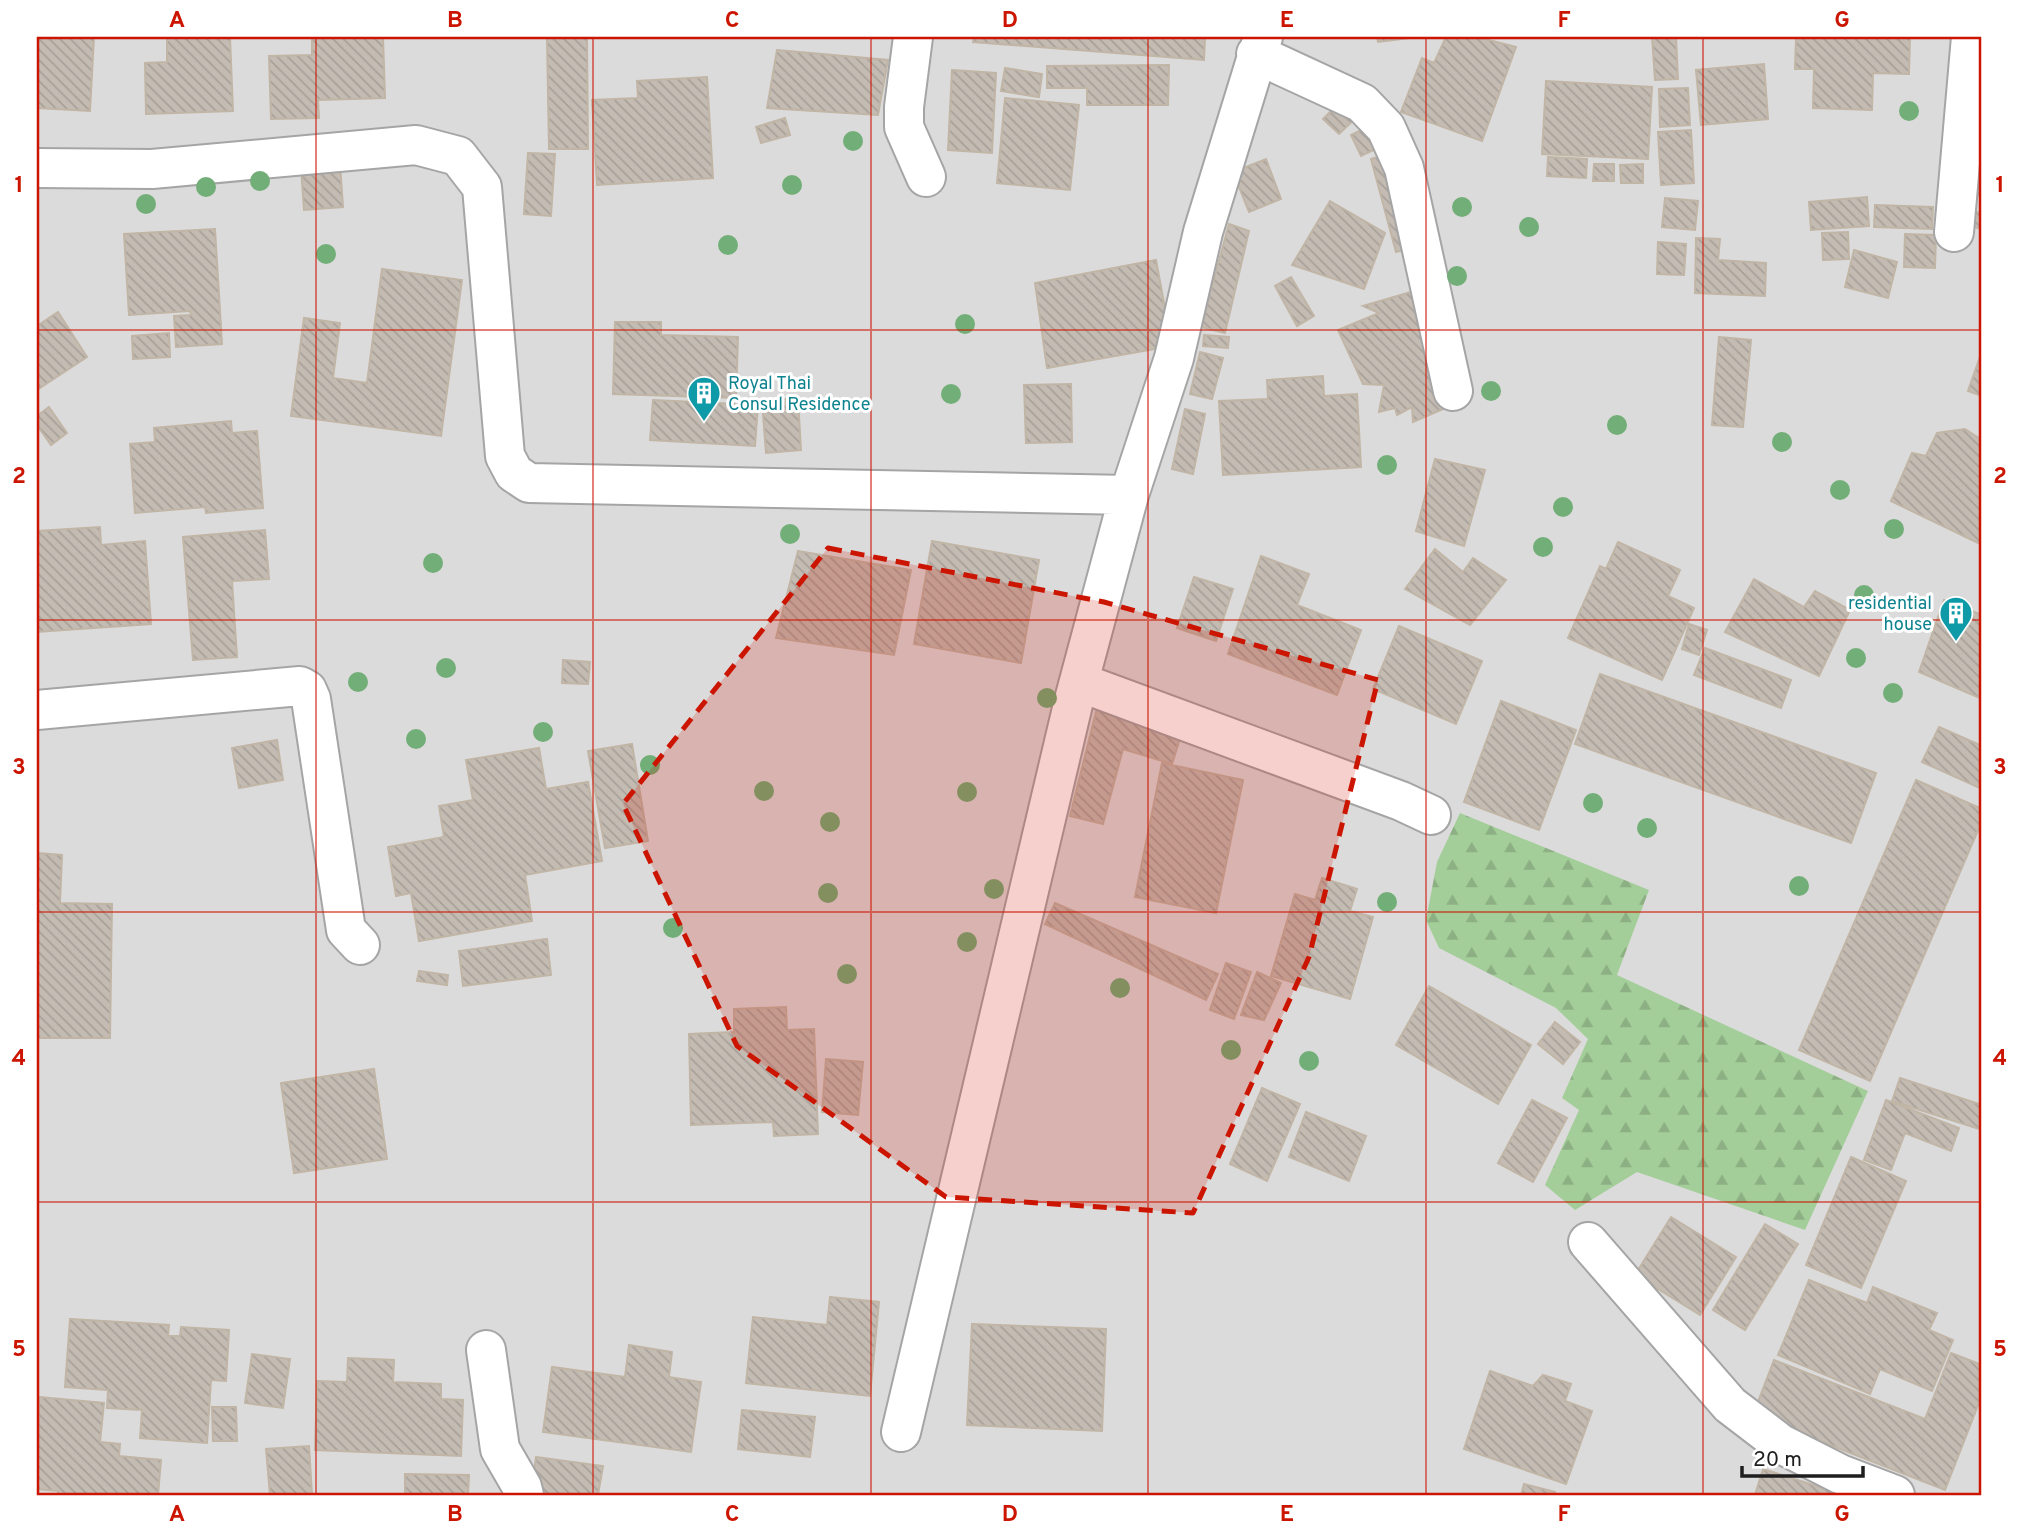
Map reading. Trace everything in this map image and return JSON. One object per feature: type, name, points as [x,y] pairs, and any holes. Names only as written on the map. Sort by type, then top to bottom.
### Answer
[{"type":"street","points":[[913,37],[904,127],[926,177]]},
{"type":"street","points":[[1954,232],[1970,37]]},
{"type":"street","points":[[901,1433],[1079,682],[1129,495],[1174,358],[1203,232],[1260,45],[1362,103],[1386,128],[1404,168],[1453,391]]},
{"type":"street","points":[[37,168],[152,169],[416,145],[458,156],[482,187],[505,456],[514,473],[528,483],[1129,495]]},
{"type":"street","points":[[1079,682],[1401,801],[1431,815]]},
{"type":"street","points":[[37,709],[300,686],[307,690],[311,699],[346,930],[360,945]]},
{"type":"street","points":[[1588,1241],[1730,1405],[1781,1444],[1840,1474],[1895,1495]]},
{"type":"street","points":[[486,1350],[500,1449],[524,1495]]},
{"type":"highlighted area","points":[[828,548],[1104,602],[1378,680],[1309,957],[1193,1213],[946,1197],[737,1046],[623,804]]},
{"type":"shaded area","points":[[37,37],[1982,37],[1982,1495],[37,1495]]},
{"type":"green space","points":[[1460,813],[1649,890],[1617,975],[1868,1091],[1805,1230],[1637,1172],[1575,1210],[1545,1185],[1579,1110],[1562,1098],[1588,1039],[1556,1008],[1439,948],[1426,920],[1437,862]]},
{"type":"building","points":[[37,37],[94,37],[90,111],[37,108]]},
{"type":"building","points":[[167,37],[230,37],[233,111],[146,114],[145,63],[167,62]]},
{"type":"building","points":[[312,37],[383,37],[385,98],[318,100],[319,118],[271,119],[269,56],[312,55]]},
{"type":"building","points":[[547,37],[587,37],[588,149],[549,149]]},
{"type":"building","points":[[974,37],[1205,37],[1204,60],[973,42]]},
{"type":"building","points":[[1377,37],[1418,37],[1378,42]]},
{"type":"building","points":[[1446,37],[1477,37],[1516,47],[1482,141],[1401,112],[1422,58],[1434,63]]},
{"type":"building","points":[[1652,37],[1676,37],[1678,79],[1655,80]]},
{"type":"building","points":[[1796,37],[1910,37],[1909,74],[1873,73],[1872,110],[1813,108],[1814,69],[1795,69]]},
{"type":"building","points":[[777,50],[888,60],[878,115],[767,108]]},
{"type":"building","points":[[1764,64],[1768,119],[1701,125],[1696,70]]},
{"type":"building","points":[[1169,65],[1168,105],[1087,105],[1087,88],[1047,88],[1047,66]]},
{"type":"building","points":[[1005,68],[1042,74],[1039,97],[1001,91]]},
{"type":"building","points":[[952,70],[996,73],[992,153],[948,150]]},
{"type":"building","points":[[707,77],[713,178],[597,185],[592,100],[638,98],[637,81]]},
{"type":"building","points":[[1546,81],[1652,87],[1648,159],[1542,154]]},
{"type":"building","points":[[1688,88],[1690,125],[1660,127],[1659,89]]},
{"type":"building","points":[[1005,98],[1079,105],[1070,190],[997,183]]},
{"type":"building","points":[[1342,100],[1358,116],[1339,134],[1323,119]]},
{"type":"building","points":[[1982,114],[1982,196],[1962,192]]},
{"type":"building","points":[[785,118],[790,135],[761,143],[756,127]]},
{"type":"building","points":[[1374,124],[1384,145],[1361,156],[1351,135]]},
{"type":"building","points":[[1691,130],[1694,183],[1661,185],[1658,132]]},
{"type":"building","points":[[1394,152],[1419,246],[1396,252],[1371,159]]},
{"type":"building","points":[[528,153],[555,154],[551,216],[524,214]]},
{"type":"building","points":[[1548,157],[1587,159],[1586,178],[1547,176]]},
{"type":"building","points":[[1266,159],[1281,199],[1249,212],[1233,172]]},
{"type":"building","points":[[340,164],[343,207],[304,210],[301,168]]},
{"type":"building","points":[[1594,164],[1614,164],[1614,181],[1593,181]]},
{"type":"building","points":[[1643,164],[1643,183],[1621,183],[1620,165]]},
{"type":"building","points":[[1867,197],[1869,226],[1811,230],[1809,202]]},
{"type":"building","points":[[1665,198],[1698,201],[1695,230],[1662,227]]},
{"type":"building","points":[[1330,201],[1385,233],[1364,289],[1292,265]]},
{"type":"building","points":[[1875,205],[1933,207],[1932,229],[1874,227]]},
{"type":"building","points":[[1968,210],[1982,213],[1982,229],[1965,225]]},
{"type":"building","points":[[1229,224],[1249,231],[1225,333],[1201,327]]},
{"type":"building","points":[[215,229],[222,344],[176,347],[174,316],[191,315],[190,311],[129,315],[124,234]]},
{"type":"building","points":[[1848,232],[1849,259],[1823,260],[1822,233]]},
{"type":"building","points":[[1905,234],[1936,235],[1935,268],[1904,267]]},
{"type":"building","points":[[1696,238],[1720,239],[1718,260],[1766,263],[1765,296],[1695,293]]},
{"type":"building","points":[[1658,242],[1686,244],[1684,275],[1657,274]]},
{"type":"building","points":[[1854,250],[1897,262],[1888,298],[1845,287]]},
{"type":"building","points":[[1156,260],[1172,346],[1047,368],[1035,283]]},
{"type":"building","points":[[382,269],[462,280],[441,436],[291,416],[304,318],[340,323],[333,378],[367,383]]},
{"type":"building","points":[[1291,277],[1314,316],[1297,326],[1275,286]]},
{"type":"building","points":[[1421,289],[1448,407],[1413,422],[1412,407],[1397,415],[1395,408],[1379,412],[1384,385],[1363,384],[1338,330],[1379,313],[1363,306]]},
{"type":"building","points":[[58,312],[87,357],[37,390],[37,326]]},
{"type":"building","points":[[615,322],[661,322],[661,335],[738,337],[736,398],[613,394]]},
{"type":"building","points":[[169,333],[170,357],[133,359],[132,336]]},
{"type":"building","points":[[1204,335],[1229,337],[1228,348],[1203,346]]},
{"type":"building","points":[[1719,337],[1751,340],[1743,427],[1712,425]]},
{"type":"building","points":[[1982,351],[1982,396],[1968,391]]},
{"type":"building","points":[[1200,352],[1223,358],[1212,399],[1190,394]]},
{"type":"building","points":[[1323,376],[1324,396],[1357,394],[1361,467],[1223,475],[1219,401],[1268,399],[1267,380]]},
{"type":"building","points":[[1071,384],[1072,442],[1026,443],[1024,385]]},
{"type":"building","points":[[798,398],[801,450],[766,453],[762,401]]},
{"type":"building","name":"Royal Thai Consul Residence","points":[[653,400],[758,405],[755,446],[650,440]]},
{"type":"building","points":[[49,407],[67,433],[51,445],[37,425],[37,416]]},
{"type":"building","points":[[1185,409],[1205,414],[1193,474],[1172,469]]},
{"type":"building","points":[[231,421],[232,433],[257,431],[263,508],[206,513],[205,507],[135,513],[130,444],[155,442],[154,428]]},
{"type":"building","points":[[1965,429],[1982,440],[1982,545],[1891,501],[1912,453],[1926,456],[1937,433]]},
{"type":"building","points":[[1435,459],[1485,470],[1464,546],[1416,531]]},
{"type":"building","points":[[100,527],[101,545],[145,541],[151,624],[37,632],[37,531]]},
{"type":"building","points":[[265,530],[269,579],[232,581],[237,657],[193,660],[183,537]]},
{"type":"building","points":[[932,541],[1039,560],[1021,663],[914,644]]},
{"type":"building","points":[[1618,542],[1680,570],[1668,596],[1694,608],[1662,680],[1568,638],[1600,566],[1606,569]]},
{"type":"building","points":[[1435,549],[1463,572],[1473,558],[1506,580],[1470,625],[1405,589]]},
{"type":"building","points":[[798,551],[911,570],[894,655],[776,638]]},
{"type":"building","points":[[1261,556],[1309,574],[1297,605],[1361,630],[1337,695],[1228,654]]},
{"type":"building","points":[[1194,577],[1233,589],[1216,641],[1177,628]]},
{"type":"building","points":[[1754,579],[1804,607],[1815,591],[1850,610],[1819,676],[1725,632]]},
{"type":"building","name":"residential house","points":[[1944,600],[1982,615],[1982,699],[1919,672]]},
{"type":"building","points":[[1689,624],[1707,630],[1699,655],[1682,649]]},
{"type":"building","points":[[1399,626],[1482,661],[1456,724],[1373,689]]},
{"type":"building","points":[[1705,648],[1791,680],[1781,708],[1694,675]]},
{"type":"building","points":[[563,660],[590,662],[588,684],[562,683]]},
{"type":"building","points":[[1600,674],[1876,773],[1851,843],[1575,744]]},
{"type":"building","points":[[1501,701],[1576,730],[1539,830],[1464,802]]},
{"type":"building","points":[[1098,704],[1183,729],[1172,764],[1123,749],[1103,824],[1070,816]]},
{"type":"building","points":[[1939,727],[1982,746],[1982,789],[1922,762]]},
{"type":"building","points":[[277,740],[283,780],[239,788],[232,748]]},
{"type":"building","points":[[632,744],[648,841],[605,848],[588,751]]},
{"type":"building","points":[[539,748],[546,789],[588,782],[602,861],[525,875],[532,921],[419,941],[411,893],[396,896],[388,847],[444,837],[439,806],[473,800],[466,760]]},
{"type":"building","points":[[1162,763],[1243,780],[1216,913],[1135,897]]},
{"type":"building","points":[[1916,780],[1982,809],[1982,821],[1870,1081],[1799,1050]]},
{"type":"building","points":[[37,853],[62,855],[60,903],[112,904],[110,1038],[37,1038]]},
{"type":"building","points":[[1322,878],[1357,889],[1350,911],[1373,917],[1350,999],[1271,976],[1295,894],[1315,900]]},
{"type":"building","points":[[1055,903],[1218,974],[1206,1000],[1045,924]]},
{"type":"building","points":[[547,939],[551,975],[463,986],[459,951]]},
{"type":"building","points":[[1226,963],[1251,972],[1234,1019],[1210,1010]]},
{"type":"building","points":[[419,971],[448,975],[447,985],[417,981]]},
{"type":"building","points":[[1257,972],[1281,983],[1264,1020],[1241,1015]]},
{"type":"building","points":[[1429,986],[1531,1045],[1498,1104],[1396,1045]]},
{"type":"building","points":[[786,1007],[787,1030],[814,1029],[818,1134],[774,1136],[773,1122],[691,1125],[689,1034],[734,1032],[734,1009]]},
{"type":"building","points":[[1555,1022],[1580,1042],[1563,1064],[1538,1044]]},
{"type":"building","points":[[826,1059],[863,1062],[858,1115],[822,1112]]},
{"type":"building","points":[[374,1069],[387,1159],[294,1173],[281,1083]]},
{"type":"building","points":[[1900,1078],[1982,1105],[1982,1130],[1892,1101]]},
{"type":"building","points":[[1262,1088],[1300,1104],[1267,1181],[1230,1164]]},
{"type":"building","points":[[1532,1100],[1567,1118],[1533,1182],[1498,1163]]},
{"type":"building","points":[[1886,1100],[1959,1128],[1951,1151],[1905,1133],[1891,1170],[1864,1160]]},
{"type":"building","points":[[1306,1112],[1366,1136],[1349,1181],[1289,1157]]},
{"type":"building","points":[[1851,1157],[1906,1181],[1861,1288],[1806,1265]]},
{"type":"building","points":[[1671,1217],[1736,1257],[1700,1315],[1635,1275]]},
{"type":"building","points":[[1765,1224],[1798,1244],[1745,1330],[1713,1310]]},
{"type":"building","points":[[1809,1280],[1867,1303],[1873,1287],[1937,1313],[1929,1330],[1953,1340],[1932,1391],[1880,1369],[1870,1394],[1778,1355]]},
{"type":"building","points":[[830,1297],[879,1302],[870,1396],[746,1383],[753,1317],[827,1325]]},
{"type":"building","points":[[70,1319],[169,1325],[168,1336],[180,1336],[181,1327],[229,1330],[226,1381],[211,1380],[207,1443],[140,1438],[142,1410],[107,1408],[108,1390],[65,1387]]},
{"type":"building","points":[[972,1324],[1106,1329],[1102,1431],[967,1425]]},
{"type":"building","points":[[629,1345],[672,1352],[669,1377],[701,1382],[691,1452],[543,1432],[552,1367],[625,1377]]},
{"type":"building","points":[[1951,1353],[1982,1365],[1982,1395],[1945,1490],[1753,1415],[1774,1360],[1925,1419]]},
{"type":"building","points":[[252,1354],[290,1359],[283,1408],[245,1403]]},
{"type":"building","points":[[348,1358],[394,1360],[393,1382],[441,1384],[441,1399],[463,1400],[461,1456],[315,1450],[317,1381],[347,1382]]},
{"type":"building","points":[[1490,1371],[1533,1386],[1543,1375],[1571,1384],[1565,1401],[1592,1411],[1566,1484],[1464,1449]]},
{"type":"building","points":[[39,1397],[104,1403],[100,1442],[120,1444],[119,1456],[161,1460],[158,1495],[58,1495],[58,1491],[37,1489]]},
{"type":"building","points":[[212,1407],[236,1407],[237,1441],[213,1441]]},
{"type":"building","points":[[742,1410],[815,1417],[810,1457],[738,1449]]},
{"type":"building","points":[[309,1446],[312,1495],[270,1495],[266,1449]]},
{"type":"building","points":[[536,1457],[603,1466],[598,1495],[531,1495]]},
{"type":"building","points":[[1763,1469],[1842,1494],[1842,1495],[1755,1495]]},
{"type":"building","points":[[405,1474],[469,1475],[468,1495],[405,1495]]},
{"type":"building","points":[[1524,1484],[1555,1492],[1554,1495],[1521,1495]]},
{"type":"place","name":"Royal Thai Consul Residence","points":[[704,423]]},
{"type":"place","name":"residential house","points":[[1956,643]]}]
